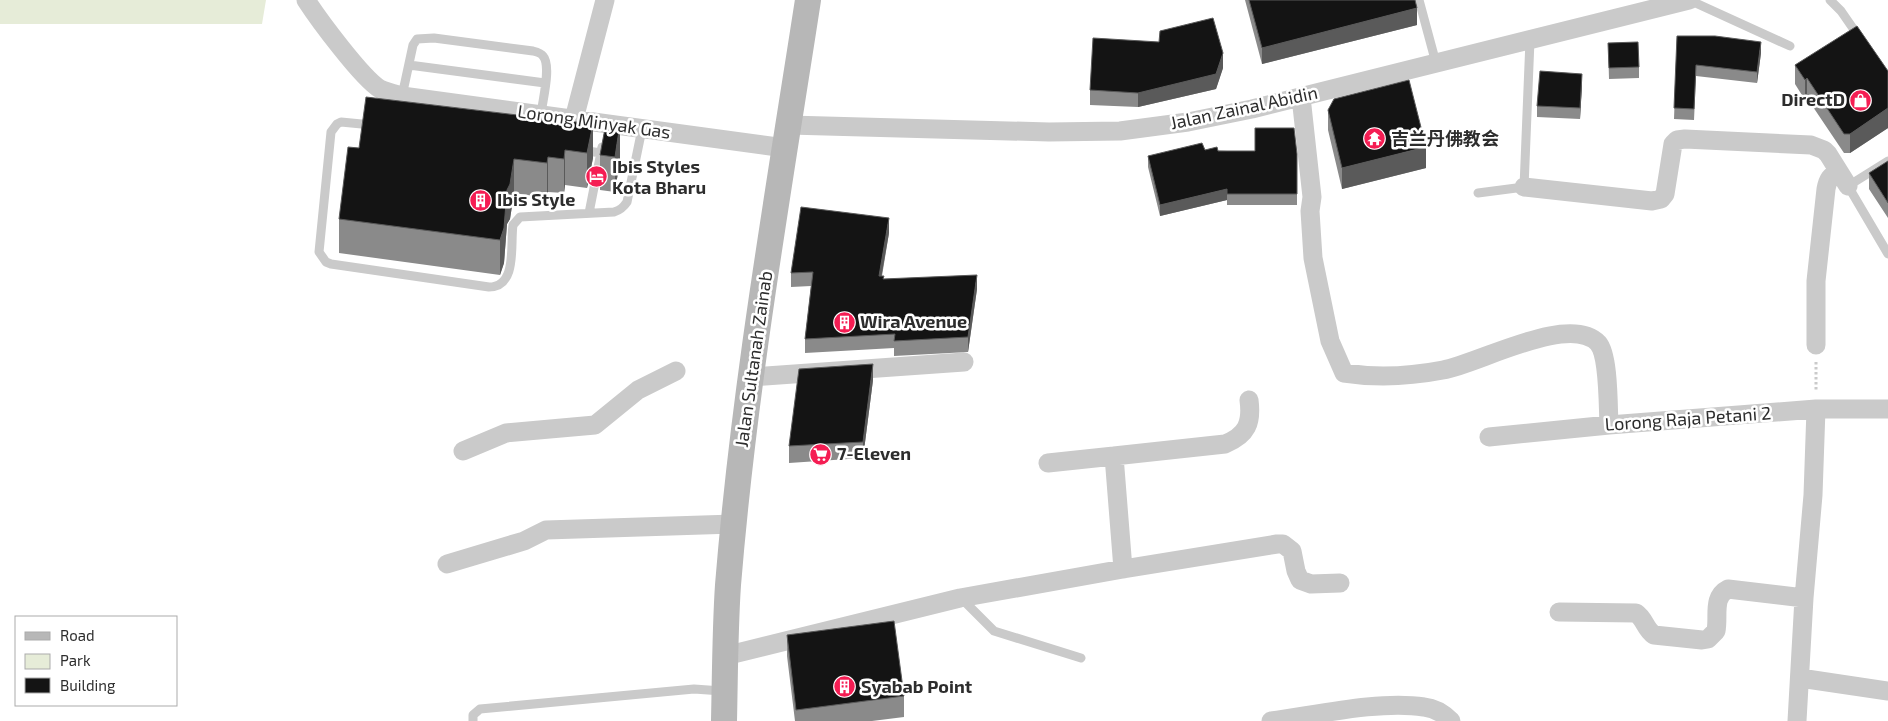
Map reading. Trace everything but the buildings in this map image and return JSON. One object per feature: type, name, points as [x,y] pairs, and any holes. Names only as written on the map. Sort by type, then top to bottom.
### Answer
[{"type":"main road","name":"Jalan Sultanah Zainab","points":[[724,721],[728,586],[751,376],[808,0]]},
{"type":"street","name":"Lorong Minyak Gas","points":[[306,0],[314,13],[367,78],[380,89],[402,96],[642,129],[787,136]]},
{"type":"street","points":[[574,119],[605,0]]},
{"type":"street","name":"Jalan Zainal Abidin","points":[[787,136],[1120,131],[1188,122],[1301,97],[1689,0]]},
{"type":"street","points":[[1301,97],[1312,197],[1310,211],[1313,258],[1330,341],[1344,373],[1369,377],[1444,370],[1530,341],[1563,333],[1583,334],[1598,343],[1605,360],[1609,425]]},
{"type":"street","points":[[1524,187],[1652,201],[1661,199],[1665,194],[1673,144],[1677,140],[1685,139],[1811,145],[1824,150],[1828,154],[1843,179]]},
{"type":"street","points":[[1816,346],[1816,282],[1826,189],[1828,179],[1832,175],[1843,179]]},
{"type":"street","points":[[751,376],[964,362]]},
{"type":"street","points":[[462,451],[506,433],[595,425],[638,390],[676,371]]},
{"type":"street","points":[[1048,463],[1225,444],[1236,440],[1244,432],[1249,420],[1249,400]]},
{"type":"street","points":[[1797,721],[1804,598],[1813,495],[1816,409]]},
{"type":"street","name":"Lorong Raja Petani 2","points":[[1489,437],[1609,425],[1816,409],[1888,409]]},
{"type":"street","points":[[1114,456],[1123,569]]},
{"type":"street","points":[[447,564],[524,540],[546,530],[734,524]]},
{"type":"street","points":[[725,656],[960,598],[1123,569],[1283,544],[1292,551],[1300,580],[1311,584],[1340,583]]},
{"type":"street","points":[[1559,612],[1636,613],[1641,616],[1649,632],[1654,635],[1702,640],[1708,639],[1716,631],[1719,597],[1722,592],[1728,589],[1804,598]]},
{"type":"street","points":[[1800,678],[1888,692]]},
{"type":"street","points":[[1271,721],[1372,707],[1406,706],[1426,707],[1445,715],[1451,721]]},
{"type":"lane","points":[[1419,0],[1436,63]]},
{"type":"lane","points":[[1689,0],[1790,46]]},
{"type":"lane","points":[[1830,0],[1841,11],[1867,48]]},
{"type":"lane","points":[[402,96],[413,45],[417,39],[434,38],[513,48],[542,54],[546,61],[541,115]]},
{"type":"lane","points":[[1478,194],[1524,187],[1530,40]]},
{"type":"lane","points":[[409,65],[545,84]]},
{"type":"lane","points":[[386,126],[342,122],[337,124],[331,132],[320,252],[326,262],[341,266],[494,287],[503,282],[511,261],[512,229],[516,220],[525,216],[614,212],[620,211],[624,207],[627,202],[642,129]]},
{"type":"lane","points":[[590,213],[606,124]]},
{"type":"lane","points":[[572,149],[601,153]]},
{"type":"lane","points":[[1888,161],[1843,179],[1888,254]]},
{"type":"lane","points":[[960,598],[994,631],[1081,658]]},
{"type":"lane","points":[[472,721],[473,714],[480,709],[694,689],[724,691]]},
{"type":"path","points":[[1816,346],[1816,409]]},
{"type":"green space","points":[[0,0],[266,0],[262,24],[0,24]]},
{"type":"place","name":"DirectD","points":[[1861,100]]},
{"type":"place","name":"吉兰丹佛教会","points":[[1375,139]]},
{"type":"place","name":"Ibis Styles Kota Bharu","points":[[596,177]]},
{"type":"place","name":"Ibis Style","points":[[481,200]]},
{"type":"place","name":"Wira Avenue","points":[[844,322]]},
{"type":"place","name":"7-Eleven","points":[[821,454]]},
{"type":"place","name":"Syabab Point","points":[[845,687]]}]
